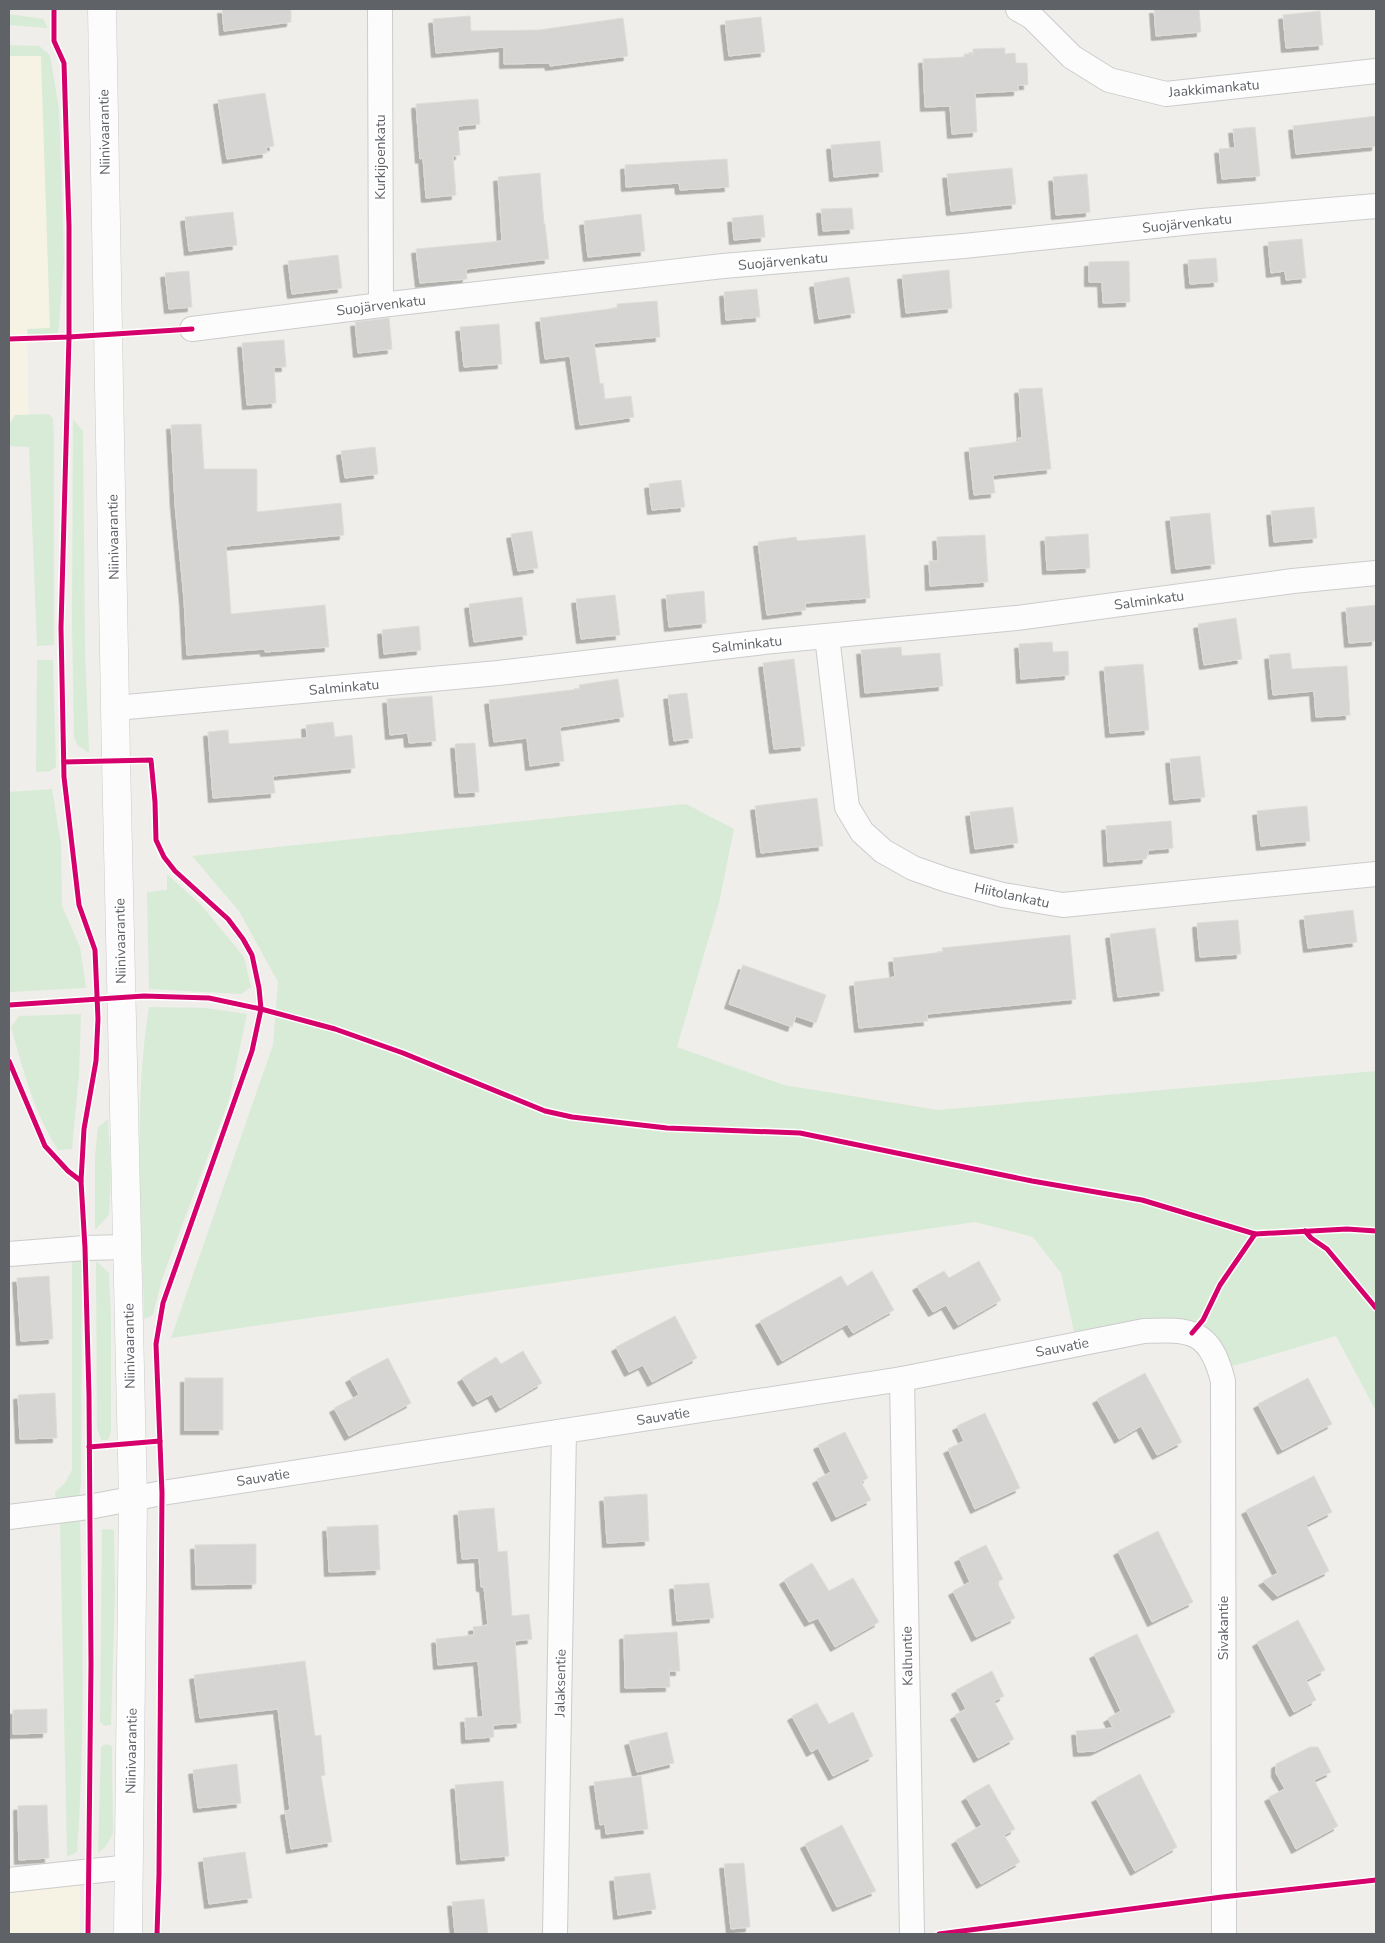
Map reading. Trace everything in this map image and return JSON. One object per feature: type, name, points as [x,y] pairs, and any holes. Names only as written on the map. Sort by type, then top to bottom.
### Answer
[{"type":"main road","name":"Niinivaarantie","points":[[102,9],[133,1500],[128,1934]]},
{"type":"street","name":"Kurkijoenkatu","points":[[380,9],[381,305]]},
{"type":"street","name":"Jaakkimankatu","points":[[1018,9],[1032,17],[1072,57],[1109,80],[1166,94],[1376,71]]},
{"type":"street","name":"Suojärvenkatu","points":[[192,329],[381,305],[723,266],[964,246],[1202,221],[1376,206]]},
{"type":"street","name":"Salminkatu","points":[[116,708],[498,673],[827,636],[1016,618],[1376,572]]},
{"type":"street","name":"Hiitolankatu","points":[[827,636],[847,807],[862,832],[883,851],[913,868],[947,880],[1003,895],[1064,905],[1376,874]]},
{"type":"street","points":[[9,1254],[127,1247]]},
{"type":"street","name":"Sauvatie","points":[[9,1516],[133,1500],[162,1493],[902,1379],[1144,1331],[1172,1330],[1192,1333]]},
{"type":"street","name":"Sivakantie","points":[[1192,1333],[1206,1342],[1218,1360],[1223,1381],[1224,1934]]},
{"type":"street","name":"Kalhuntie","points":[[902,1379],[912,1934]]},
{"type":"street","name":"Jalaksentie","points":[[555,1934],[564,1431]]},
{"type":"street","points":[[9,1880],[130,1867]]},
{"type":"shaded area","points":[[9,48],[41,56],[50,329],[27,329],[29,446],[9,446]]},
{"type":"shaded area","points":[[80,1879],[80,1934],[9,1934],[9,1886]]},
{"type":"green space","points":[[9,14],[43,19],[48,28],[9,25]]},
{"type":"green space","points":[[9,45],[39,46],[50,55],[59,109],[64,262],[58,333],[53,337],[28,336],[27,329],[50,328],[41,56],[9,56]]},
{"type":"green space","points":[[49,414],[53,419],[54,435],[54,645],[37,646],[29,447],[9,446],[9,424],[15,415]]},
{"type":"green space","points":[[73,419],[83,431],[85,649],[89,753],[77,745],[74,736],[72,620]]},
{"type":"green space","points":[[37,660],[53,660],[56,767],[50,771],[36,772]]},
{"type":"green space","points":[[52,789],[61,844],[62,906],[80,947],[86,988],[9,992],[9,792]]},
{"type":"green space","points":[[686,804],[734,829],[719,903],[677,1047],[784,1085],[938,1110],[1376,1071],[1376,1411],[1336,1336],[1233,1366],[1224,1356],[1212,1336],[1075,1336],[1061,1273],[1033,1237],[975,1222],[171,1338],[273,1045],[278,982],[239,911],[192,856]]},
{"type":"green space","points":[[167,874],[202,906],[244,957],[251,987],[241,994],[149,989],[147,892],[167,890]]},
{"type":"green space","points":[[149,1007],[206,1008],[247,1014],[229,1100],[162,1279],[153,1315],[144,1319],[140,1202],[140,1123],[141,1083]]},
{"type":"green space","points":[[81,1014],[79,1075],[72,1149],[58,1150],[36,1106],[11,1027],[19,1016]]},
{"type":"green space","points":[[108,1119],[111,1174],[109,1215],[95,1230],[95,1156],[98,1127]]},
{"type":"green space","points":[[72,1257],[82,1258],[81,1484],[79,1497],[56,1500],[55,1492],[65,1483],[72,1470]]},
{"type":"green space","points":[[96,1261],[109,1273],[111,1432],[108,1440],[101,1440],[97,1427]]},
{"type":"green space","points":[[80,1521],[82,1728],[80,1811],[77,1852],[67,1857],[60,1523]]},
{"type":"green space","points":[[102,1529],[114,1530],[115,1591],[111,1725],[105,1726],[100,1722]]},
{"type":"green space","points":[[106,1744],[112,1746],[113,1833],[106,1846],[98,1853],[101,1747]]},
{"type":"building","points":[[222,9],[291,9],[291,22],[224,31]]},
{"type":"building","points":[[1154,9],[1199,9],[1201,32],[1156,36]]},
{"type":"building","points":[[1320,11],[1323,45],[1286,48],[1283,15]]},
{"type":"building","points":[[470,16],[471,31],[539,30],[623,18],[628,56],[550,66],[549,63],[504,64],[504,47],[436,53],[433,19]]},
{"type":"building","points":[[761,17],[765,52],[729,56],[725,21]]},
{"type":"building","points":[[1005,48],[1005,54],[1015,53],[1016,63],[1027,63],[1028,85],[1018,85],[1018,91],[975,93],[977,132],[952,134],[950,106],[925,107],[923,59],[964,57],[964,54],[973,54],[973,49]]},
{"type":"building","points":[[265,93],[274,146],[266,147],[267,153],[227,159],[218,100]]},
{"type":"building","points":[[478,99],[480,124],[458,126],[460,155],[453,156],[456,195],[426,198],[423,158],[420,159],[416,104]]},
{"type":"building","points":[[1376,116],[1376,146],[1296,154],[1293,126]]},
{"type":"building","points":[[1255,127],[1260,176],[1222,179],[1219,149],[1235,148],[1233,129]]},
{"type":"building","points":[[880,141],[883,172],[834,177],[831,145]]},
{"type":"building","points":[[727,159],[729,187],[680,190],[679,183],[626,187],[625,165]]},
{"type":"building","points":[[1012,168],[1016,204],[951,211],[947,174]]},
{"type":"building","points":[[540,173],[549,259],[466,269],[467,279],[420,283],[416,249],[502,241],[498,177]]},
{"type":"building","points":[[1087,174],[1090,212],[1056,215],[1053,177]]},
{"type":"building","points":[[852,208],[854,229],[823,231],[821,209]]},
{"type":"building","points":[[233,212],[237,245],[189,251],[185,217]]},
{"type":"building","points":[[641,214],[645,251],[588,257],[584,221]]},
{"type":"building","points":[[763,215],[765,237],[734,240],[732,218]]},
{"type":"building","points":[[1302,239],[1306,278],[1286,280],[1285,271],[1271,273],[1268,242]]},
{"type":"building","points":[[338,255],[342,288],[292,294],[288,261]]},
{"type":"building","points":[[1216,258],[1218,282],[1190,284],[1188,260]]},
{"type":"building","points":[[1129,261],[1130,302],[1103,303],[1102,282],[1089,282],[1089,262]]},
{"type":"building","points":[[949,270],[952,308],[906,313],[902,275]]},
{"type":"building","points":[[189,271],[192,307],[169,309],[165,273]]},
{"type":"building","points":[[849,277],[855,313],[819,319],[814,283]]},
{"type":"building","points":[[757,289],[760,317],[726,320],[724,292]]},
{"type":"building","points":[[657,301],[660,337],[594,343],[600,384],[603,383],[605,399],[631,396],[634,417],[580,425],[570,356],[545,359],[540,318],[617,308],[617,304]]},
{"type":"building","points":[[389,318],[392,349],[358,353],[355,322]]},
{"type":"building","points":[[499,324],[502,364],[464,367],[460,327]]},
{"type":"building","points":[[284,340],[286,367],[274,367],[276,403],[247,405],[242,343]]},
{"type":"building","points":[[1042,388],[1051,469],[993,475],[995,493],[974,495],[969,448],[1019,442],[1018,438],[1022,438],[1019,389]]},
{"type":"building","points":[[201,424],[204,469],[257,469],[257,512],[341,503],[344,535],[226,546],[231,614],[325,605],[329,647],[265,652],[265,649],[187,655],[171,425]]},
{"type":"building","points":[[375,447],[378,474],[345,478],[341,451]]},
{"type":"building","points":[[681,480],[685,507],[652,510],[649,484]]},
{"type":"building","points":[[1314,507],[1317,538],[1274,542],[1271,511]]},
{"type":"building","points":[[1210,513],[1215,564],[1176,569],[1170,517]]},
{"type":"building","points":[[532,531],[538,568],[518,571],[511,534]]},
{"type":"building","points":[[1088,534],[1090,568],[1047,570],[1045,537]]},
{"type":"building","points":[[865,535],[870,598],[805,603],[806,610],[767,615],[758,542],[796,537],[797,541]]},
{"type":"building","points":[[985,535],[988,582],[930,586],[929,561],[938,561],[937,537]]},
{"type":"building","points":[[704,591],[706,623],[669,627],[666,595]]},
{"type":"building","points":[[615,595],[620,635],[581,639],[576,599]]},
{"type":"building","points":[[522,597],[527,635],[474,642],[469,604]]},
{"type":"building","points":[[1376,605],[1376,641],[1349,643],[1346,608]]},
{"type":"building","points":[[1236,618],[1242,659],[1204,665],[1198,624]]},
{"type":"building","points":[[419,626],[421,650],[384,654],[382,630]]},
{"type":"building","points":[[1052,642],[1053,652],[1068,651],[1069,675],[1021,679],[1019,644]]},
{"type":"building","points":[[901,647],[902,656],[940,653],[943,686],[865,693],[861,650]]},
{"type":"building","points":[[1290,653],[1292,669],[1347,666],[1350,715],[1316,717],[1314,691],[1273,695],[1269,655]]},
{"type":"building","points":[[794,659],[805,746],[774,749],[763,663]]},
{"type":"building","points":[[1143,664],[1149,730],[1110,733],[1104,667]]},
{"type":"building","points":[[618,679],[624,717],[560,727],[564,761],[530,766],[527,738],[494,742],[489,700],[580,689],[579,685]]},
{"type":"building","points":[[687,693],[693,738],[674,741],[668,695]]},
{"type":"building","points":[[432,696],[436,741],[409,743],[408,733],[390,735],[387,699]]},
{"type":"building","points":[[333,722],[335,737],[352,735],[355,768],[273,776],[275,793],[213,798],[208,732],[228,730],[229,744],[307,738],[306,725]]},
{"type":"building","points":[[475,743],[479,792],[459,793],[455,744]]},
{"type":"building","points":[[1200,756],[1205,797],[1174,800],[1170,759]]},
{"type":"building","points":[[817,798],[823,846],[761,853],[755,806]]},
{"type":"building","points":[[1307,806],[1310,841],[1261,846],[1257,811]]},
{"type":"building","points":[[1013,807],[1018,843],[975,849],[970,812]]},
{"type":"building","points":[[1171,821],[1173,848],[1149,850],[1146,859],[1108,862],[1106,826]]},
{"type":"building","points":[[1353,910],[1357,942],[1308,948],[1304,916]]},
{"type":"building","points":[[1238,920],[1241,954],[1200,957],[1197,923]]},
{"type":"building","points":[[1155,928],[1164,991],[1118,997],[1110,934]]},
{"type":"building","points":[[1070,935],[1076,999],[927,1014],[928,1021],[859,1028],[854,982],[895,977],[893,958],[943,952],[942,948]]},
{"type":"building","points":[[743,965],[826,995],[816,1023],[796,1016],[792,1027],[729,1004]]},
{"type":"building","points":[[979,1261],[1001,1300],[958,1325],[946,1305],[933,1312],[917,1286],[944,1271],[949,1278]]},
{"type":"building","points":[[872,1271],[894,1310],[853,1333],[847,1324],[782,1361],[760,1321],[841,1276],[847,1286]]},
{"type":"building","points":[[49,1276],[53,1339],[21,1341],[17,1278]]},
{"type":"building","points":[[675,1316],[697,1358],[652,1382],[643,1365],[629,1372],[616,1347]]},
{"type":"building","points":[[523,1351],[542,1383],[500,1408],[492,1394],[477,1402],[462,1378],[496,1357],[501,1364]]},
{"type":"building","points":[[388,1358],[411,1403],[349,1436],[334,1408],[359,1395],[350,1378]]},
{"type":"building","points":[[1145,1373],[1182,1442],[1157,1455],[1141,1426],[1119,1439],[1097,1399]]},
{"type":"building","points":[[185,1378],[223,1378],[223,1430],[185,1430]]},
{"type":"building","points":[[1308,1378],[1332,1424],[1282,1450],[1258,1404]]},
{"type":"building","points":[[55,1393],[57,1438],[20,1439],[18,1395]]},
{"type":"building","points":[[985,1413],[1020,1488],[975,1509],[948,1449],[964,1441],[957,1426]]},
{"type":"building","points":[[845,1432],[868,1478],[861,1482],[871,1500],[836,1517],[817,1479],[831,1472],[818,1445]]},
{"type":"building","points":[[1314,1476],[1332,1512],[1306,1525],[1329,1571],[1277,1596],[1263,1581],[1278,1573],[1246,1510]]},
{"type":"building","points":[[647,1494],[649,1541],[607,1543],[604,1497]]},
{"type":"building","points":[[494,1508],[498,1552],[507,1551],[512,1616],[529,1614],[532,1639],[515,1641],[521,1723],[493,1725],[494,1737],[466,1739],[465,1718],[483,1717],[478,1661],[438,1665],[436,1639],[474,1635],[473,1627],[488,1625],[484,1587],[481,1587],[479,1558],[462,1559],[458,1511]]},
{"type":"building","points":[[378,1525],[380,1570],[329,1572],[327,1527]]},
{"type":"building","points":[[1158,1531],[1193,1602],[1152,1622],[1118,1551]]},
{"type":"building","points":[[256,1544],[256,1584],[196,1585],[195,1545]]},
{"type":"building","points":[[986,1545],[1003,1579],[997,1582],[1015,1618],[976,1637],[953,1591],[970,1582],[959,1558]]},
{"type":"building","points":[[812,1563],[829,1591],[853,1578],[879,1622],[835,1647],[818,1618],[809,1622],[784,1580]]},
{"type":"building","points":[[709,1583],[714,1618],[677,1621],[674,1585]]},
{"type":"building","points":[[1298,1620],[1325,1670],[1306,1680],[1316,1700],[1294,1712],[1257,1642]]},
{"type":"building","points":[[677,1632],[680,1671],[669,1671],[670,1687],[625,1688],[624,1635]]},
{"type":"building","points":[[1137,1634],[1175,1712],[1095,1751],[1078,1752],[1076,1731],[1113,1728],[1108,1718],[1121,1711],[1094,1654]]},
{"type":"building","points":[[305,1661],[315,1736],[321,1735],[325,1775],[321,1776],[332,1842],[291,1849],[285,1811],[290,1810],[278,1709],[200,1718],[194,1675]]},
{"type":"building","points":[[992,1671],[1004,1696],[994,1701],[1014,1739],[978,1758],[955,1715],[966,1709],[956,1690]]},
{"type":"building","points":[[817,1703],[829,1724],[853,1712],[873,1756],[833,1776],[818,1748],[811,1752],[792,1716]]},
{"type":"building","points":[[47,1709],[47,1733],[13,1734],[13,1710]]},
{"type":"building","points":[[667,1732],[674,1763],[637,1772],[629,1741]]},
{"type":"building","points":[[1310,1747],[1318,1747],[1331,1772],[1314,1780],[1338,1826],[1296,1849],[1269,1797],[1285,1789],[1276,1773],[1276,1764]]},
{"type":"building","points":[[237,1764],[241,1803],[198,1808],[193,1770]]},
{"type":"building","points":[[1140,1774],[1177,1847],[1135,1871],[1096,1798]]},
{"type":"building","points":[[641,1776],[648,1829],[606,1834],[605,1824],[600,1825],[594,1782]]},
{"type":"building","points":[[503,1781],[509,1856],[461,1860],[455,1785]]},
{"type":"building","points":[[989,1784],[1015,1829],[1004,1835],[1020,1862],[981,1884],[956,1840],[982,1825],[966,1797]]},
{"type":"building","points":[[47,1805],[49,1858],[19,1860],[18,1806]]},
{"type":"building","points":[[842,1825],[876,1891],[837,1907],[805,1844]]},
{"type":"building","points":[[245,1852],[252,1898],[209,1904],[203,1858]]},
{"type":"building","points":[[744,1863],[750,1927],[731,1929],[724,1864]]},
{"type":"building","points":[[650,1873],[656,1909],[618,1915],[614,1877]]},
{"type":"building","points":[[484,1899],[488,1934],[455,1934],[452,1902]]},
{"type":"cycle path","points":[[54,9],[54,41],[64,63],[69,226],[69,337],[61,628],[64,777],[79,905],[95,950],[98,1019],[96,1061],[84,1129],[81,1181],[89,1395],[91,1664],[88,1934]]},
{"type":"cycle path","points":[[9,339],[192,329]]},
{"type":"cycle path","points":[[64,762],[151,760],[156,840],[164,857],[175,871],[228,919],[243,939],[252,955],[261,1009],[252,1051],[163,1303],[156,1344],[162,1493],[157,1934]]},
{"type":"cycle path","points":[[9,1005],[144,996],[209,998],[261,1009],[335,1029],[403,1053],[545,1111],[572,1117],[667,1128],[800,1133],[1032,1181],[1142,1200],[1255,1234],[1347,1229],[1376,1231]]},
{"type":"cycle path","points":[[9,1061],[45,1146],[68,1171],[81,1181]]},
{"type":"cycle path","points":[[1305,1231],[1311,1238],[1327,1249],[1376,1308]]},
{"type":"cycle path","points":[[1192,1333],[1203,1320],[1220,1285],[1255,1234]]},
{"type":"cycle path","points":[[89,1447],[160,1441]]},
{"type":"cycle path","points":[[939,1934],[1222,1897],[1376,1880]]}]
